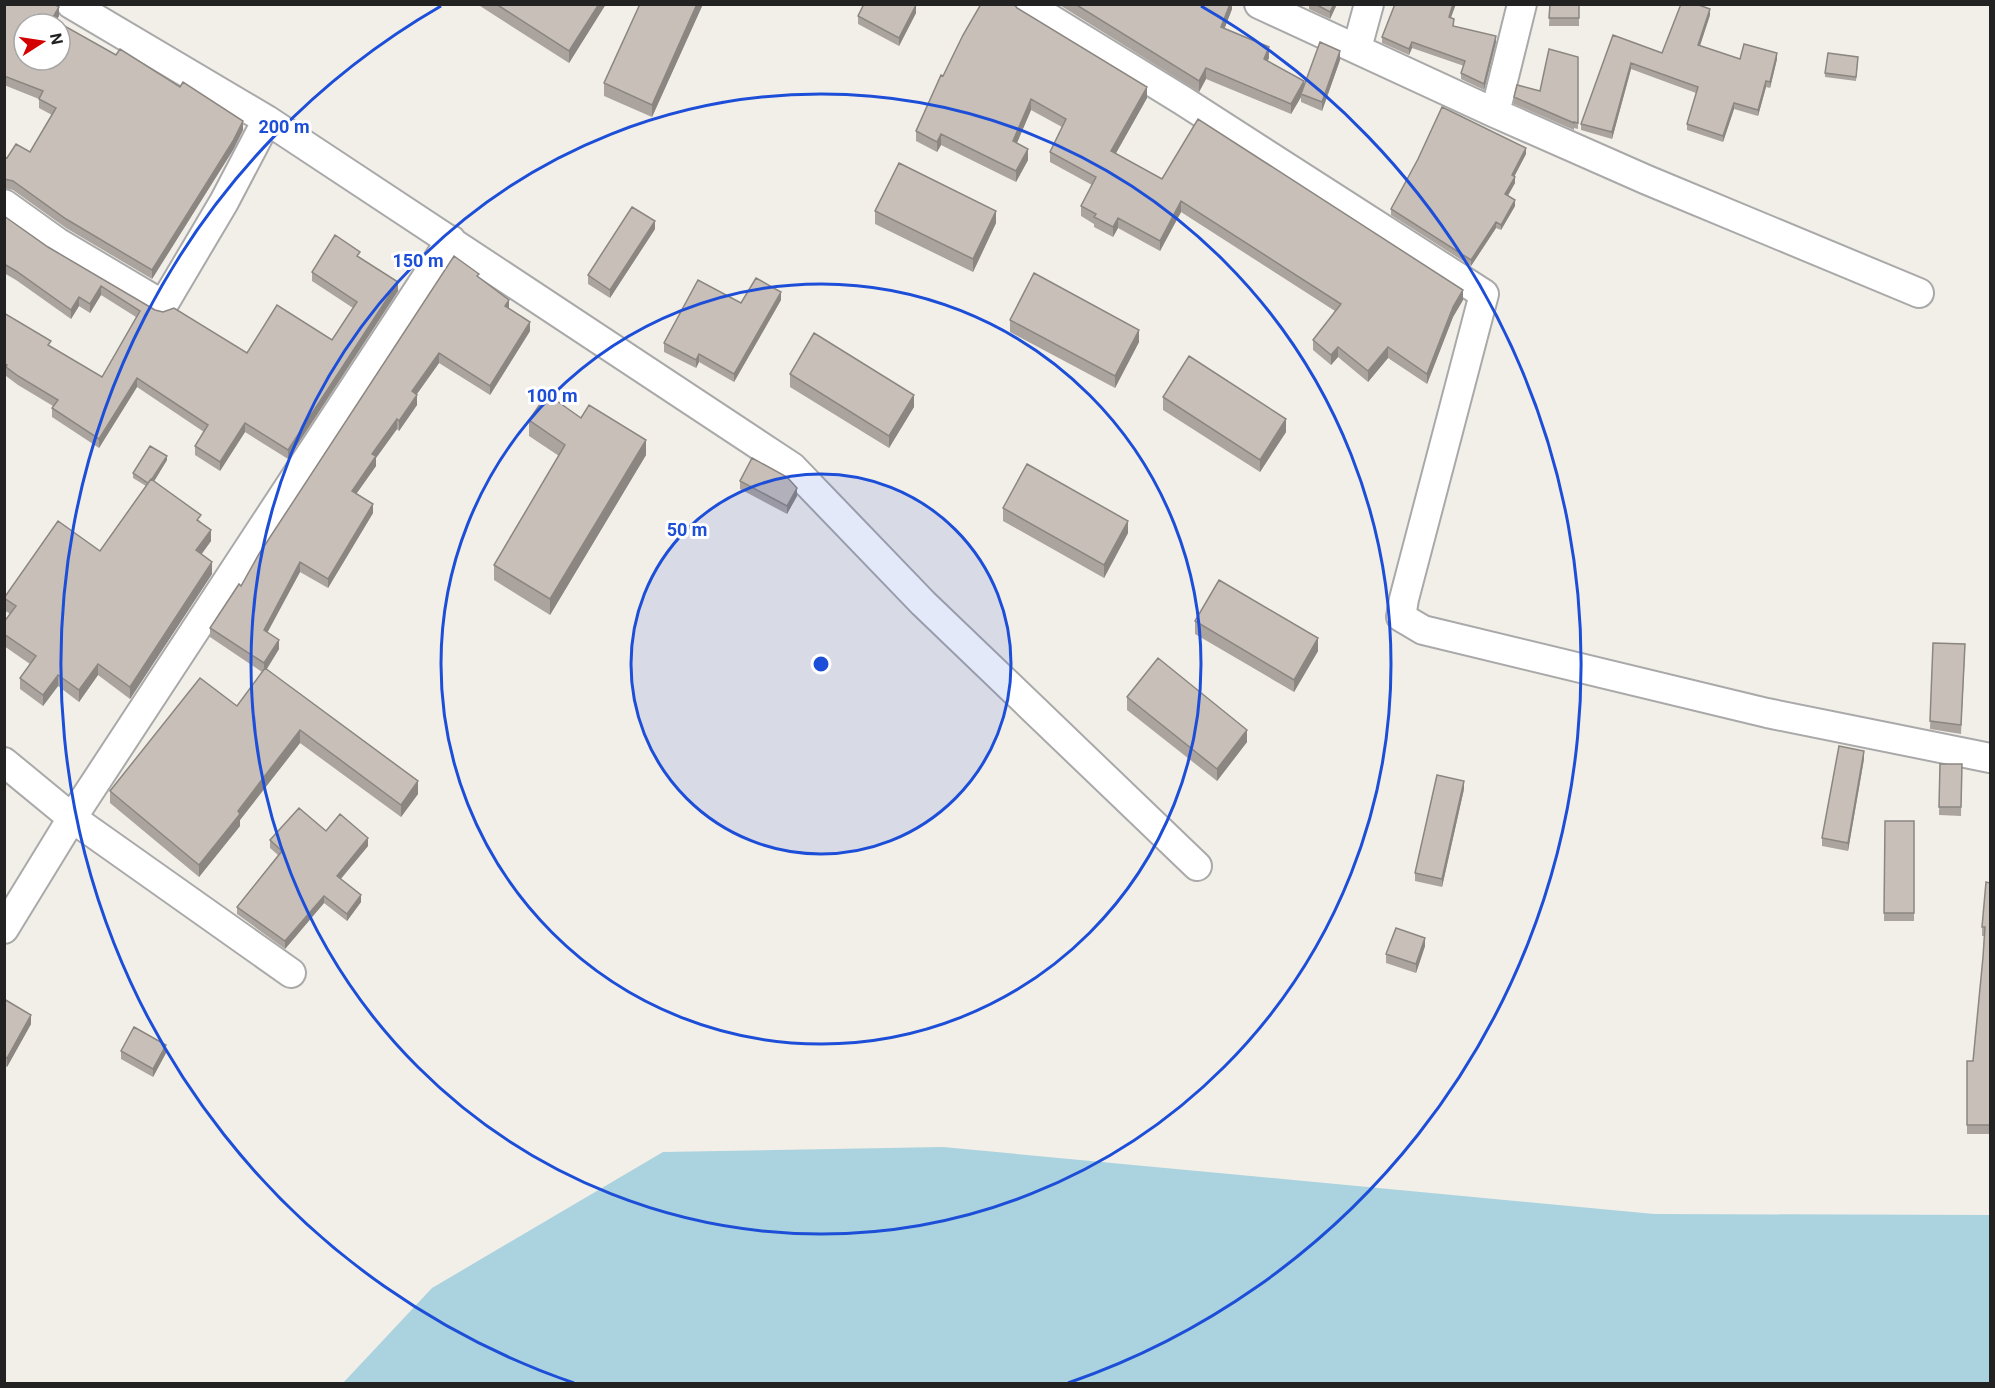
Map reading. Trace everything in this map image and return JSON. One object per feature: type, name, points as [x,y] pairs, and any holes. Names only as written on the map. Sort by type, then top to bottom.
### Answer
[{"type":"street","points":[[71,4],[267,120],[792,467],[923,603],[1197,866]]},
{"type":"street","points":[[1026,4],[1061,14],[1202,112],[1484,294],[1401,617],[1423,630],[1767,713],[1990,758]]},
{"type":"street","points":[[1259,4],[1647,180],[1919,293]]},
{"type":"street","points":[[1357,48],[1369,4]]},
{"type":"street","points":[[1495,113],[1522,4]]},
{"type":"street","points":[[4,204],[57,242],[163,305],[224,202],[267,120]]},
{"type":"street","points":[[4,928],[72,818],[451,240]]},
{"type":"street","points":[[4,762],[72,818],[291,973]]},
{"type":"water","points":[[943,1147],[1654,1214],[1990,1215],[1990,1383],[343,1383],[432,1288],[663,1152]]},
{"type":"building","points":[[4,4],[54,4],[59,7],[56,12],[12,12],[12,72],[72,72],[72,30],[116,55],[120,49],[180,87],[183,82],[243,121],[233,141],[152,270],[66,219],[13,181],[4,179],[4,157],[7,158],[16,144],[30,152],[56,108],[39,99],[43,91],[4,76]]},
{"type":"building","points":[[496,4],[599,4],[569,51]]},
{"type":"building","points":[[640,4],[697,4],[652,105],[604,83]]},
{"type":"building","points":[[864,4],[916,5],[899,38],[858,16]]},
{"type":"building","points":[[981,4],[1014,4],[1017,8],[1147,87],[1111,151],[1162,179],[1198,119],[1463,290],[1453,307],[1427,374],[1388,347],[1368,371],[1338,347],[1331,355],[1313,340],[1341,304],[1181,201],[1160,241],[1118,218],[1113,227],[1094,217],[1096,214],[1081,206],[1096,177],[1050,152],[1066,119],[1031,99],[1013,141],[1028,149],[1016,171],[941,134],[937,142],[916,131],[941,75],[943,76]]},
{"type":"building","points":[[1075,4],[1230,4],[1221,27],[1269,47],[1264,59],[1304,81],[1291,104],[1206,68],[1199,81]]},
{"type":"building","points":[[1315,4],[1334,4],[1330,12]]},
{"type":"building","points":[[1395,4],[1453,4],[1449,17],[1454,19],[1453,26],[1496,36],[1484,84],[1461,73],[1465,61],[1412,42],[1409,49],[1382,37]]},
{"type":"building","points":[[1550,4],[1579,4],[1579,18],[1549,18]]},
{"type":"building","points":[[1681,4],[1696,4],[1710,9],[1698,45],[1740,59],[1744,44],[1777,53],[1770,82],[1766,81],[1758,110],[1734,103],[1723,136],[1687,124],[1698,87],[1631,63],[1612,132],[1581,124],[1613,35],[1662,53]]},
{"type":"building","points":[[1320,42],[1340,51],[1322,102],[1301,94]]},
{"type":"building","points":[[1549,49],[1578,57],[1578,123],[1514,97],[1517,85],[1540,91]]},
{"type":"building","points":[[1828,53],[1858,57],[1856,77],[1825,73]]},
{"type":"building","points":[[1442,107],[1526,148],[1512,175],[1515,177],[1505,194],[1515,200],[1501,225],[1496,222],[1471,260],[1391,209]]},
{"type":"building","points":[[899,163],[996,211],[973,259],[875,211]]},
{"type":"building","points":[[632,207],[655,221],[610,290],[588,275]]},
{"type":"building","points":[[4,216],[48,247],[155,310],[163,312],[174,308],[247,353],[277,305],[332,340],[357,302],[312,272],[335,235],[360,252],[357,256],[398,282],[288,450],[245,423],[220,462],[195,446],[208,425],[137,378],[99,439],[52,408],[58,400],[6,367],[4,363],[4,313],[51,341],[48,345],[102,377],[140,311],[101,286],[90,304],[79,297],[71,310],[4,264]]},
{"type":"building","points":[[454,256],[509,300],[505,306],[530,322],[490,386],[439,353],[412,391],[417,395],[372,454],[376,456],[352,491],[373,504],[328,579],[300,562],[264,630],[279,640],[264,663],[210,628],[239,584],[241,586],[259,554]]},
{"type":"building","points":[[1034,273],[1139,330],[1115,376],[1010,320]]},
{"type":"building","points":[[756,278],[781,292],[734,374],[699,354],[696,360],[664,343],[698,280],[741,303]]},
{"type":"building","points":[[814,333],[914,395],[889,436],[790,374]]},
{"type":"building","points":[[1189,356],[1286,419],[1260,460],[1163,397]]},
{"type":"building","points":[[547,394],[581,418],[589,405],[646,440],[550,599],[494,565],[565,445],[529,420]]},
{"type":"building","points":[[150,446],[167,456],[148,483],[133,473]]},
{"type":"building","points":[[752,458],[787,477],[797,488],[787,506],[740,481]]},
{"type":"building","points":[[1027,464],[1128,521],[1104,565],[1003,508]]},
{"type":"building","points":[[151,479],[201,515],[197,520],[211,530],[196,550],[212,562],[130,687],[98,664],[79,690],[58,675],[43,695],[20,678],[36,656],[4,634],[4,622],[16,606],[4,598],[58,521],[100,551]]},
{"type":"building","points":[[1219,580],[1318,638],[1294,680],[1195,621]]},
{"type":"building","points":[[1933,643],[1965,644],[1961,725],[1930,721]]},
{"type":"building","points":[[1158,658],[1247,730],[1217,769],[1127,697]]},
{"type":"building","points":[[265,668],[418,781],[401,805],[300,730],[238,811],[240,814],[199,865],[110,791],[200,678],[237,706]]},
{"type":"building","points":[[1839,746],[1864,751],[1848,843],[1822,838]]},
{"type":"building","points":[[1940,764],[1962,764],[1961,807],[1939,807]]},
{"type":"building","points":[[1437,775],[1464,781],[1442,879],[1415,873]]},
{"type":"building","points":[[299,808],[326,831],[340,814],[368,838],[337,876],[361,895],[347,914],[324,896],[285,941],[237,907],[282,851],[270,840]]},
{"type":"building","points":[[1885,821],[1914,821],[1914,913],[1884,913]]},
{"type":"building","points":[[1986,882],[1990,883],[1990,1125],[1967,1125],[1967,1061],[1973,1061],[1983,957],[1985,927],[1982,927]]},
{"type":"building","points":[[1396,928],[1425,938],[1416,964],[1386,954]]},
{"type":"building","points":[[4,999],[31,1015],[7,1058],[4,1057]]},
{"type":"building","points":[[134,1027],[166,1045],[153,1069],[121,1051]]}]
